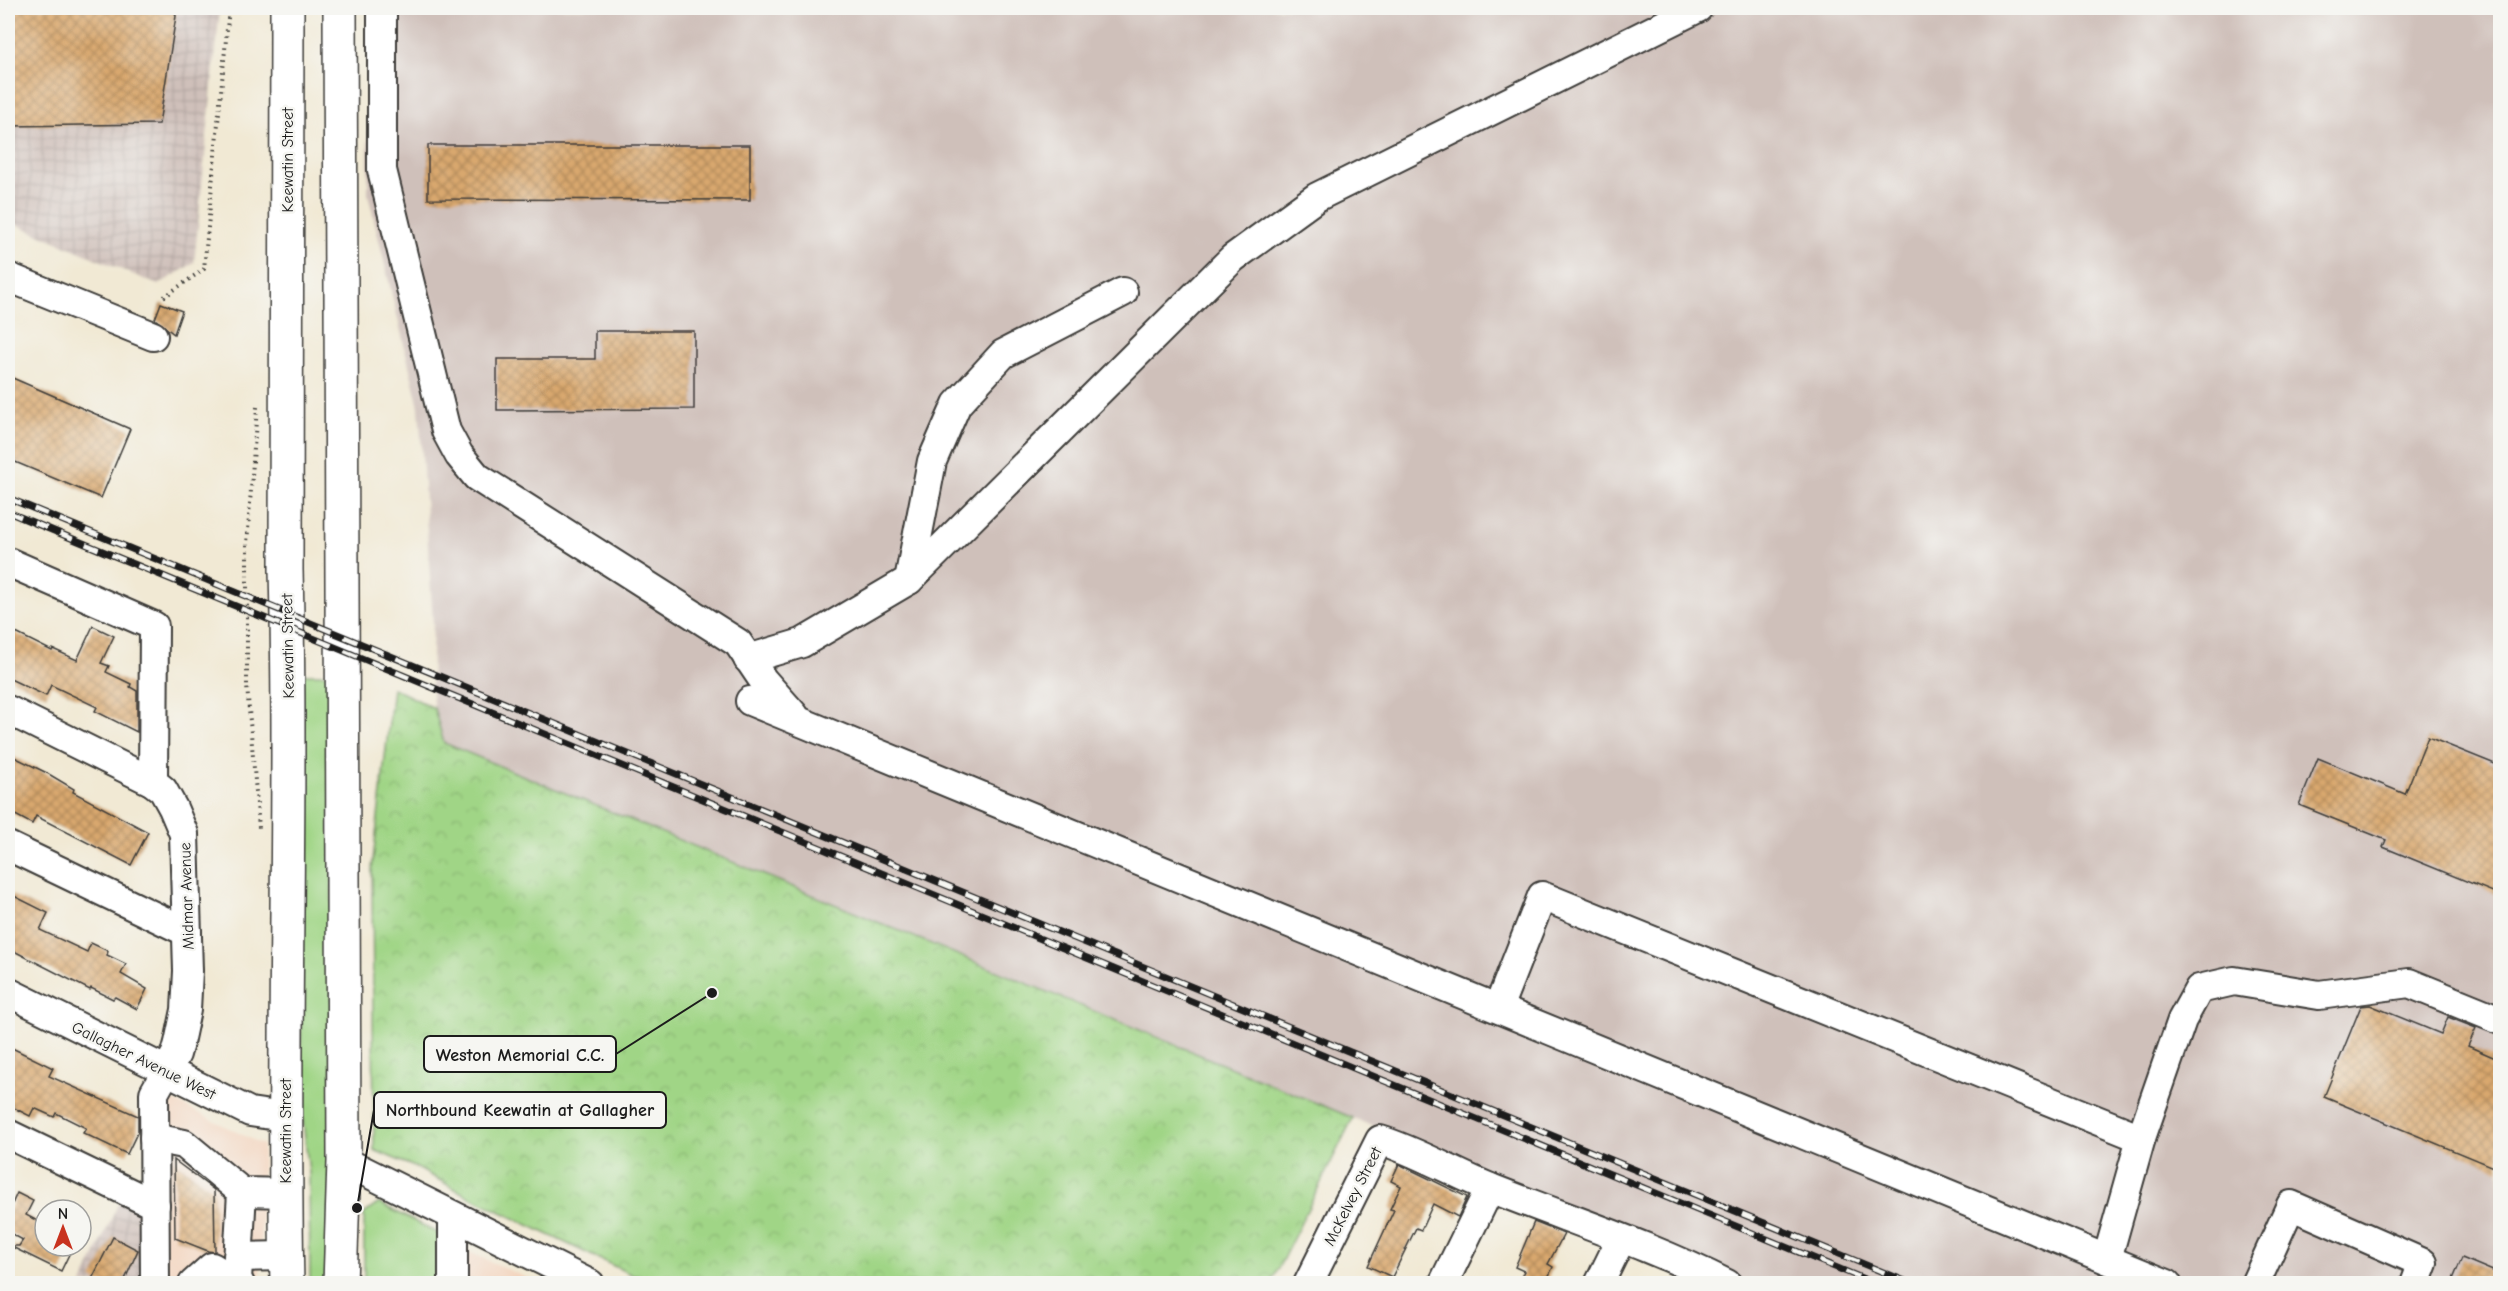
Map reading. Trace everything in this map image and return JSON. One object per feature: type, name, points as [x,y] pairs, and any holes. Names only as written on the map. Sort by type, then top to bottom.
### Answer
[{"type":"main road","name":"Keewatin Street","points":[[286,1270],[284,1117],[288,650],[286,570],[287,8]]},
{"type":"main road","points":[[340,8],[344,1161],[340,1284]]},
{"type":"street","points":[[382,8],[382,170],[446,430],[459,455],[477,477],[738,643],[763,680],[799,721]]},
{"type":"street","points":[[748,659],[802,643],[909,580],[1233,258],[1317,197],[1698,8]]},
{"type":"street","points":[[8,277],[153,336]]},
{"type":"street","points":[[909,580],[932,461],[957,404],[1003,354],[1123,292]]},
{"type":"street","points":[[8,562],[154,626],[153,782]]},
{"type":"street","points":[[750,701],[2167,1284]]},
{"type":"street","name":"Midmar Avenue","points":[[8,710],[153,782],[163,790],[184,834],[187,932],[186,1010],[176,1054],[154,1093],[155,1284]]},
{"type":"street","points":[[8,846],[187,932]]},
{"type":"street","points":[[1498,1008],[1542,896],[2141,1138]]},
{"type":"street","points":[[2107,1259],[2141,1138],[2182,1020],[2199,989],[2234,981],[2319,995],[2409,983],[2500,1020]]},
{"type":"street","name":"Gallagher Avenue West","points":[[8,992],[249,1112],[284,1117]]},
{"type":"street","points":[[8,1134],[154,1205]]},
{"type":"street","points":[[154,1138],[184,1144],[242,1192],[285,1193]]},
{"type":"street","name":"McKelvey Street","points":[[1308,1284],[1380,1140],[1399,1145],[1490,1188]]},
{"type":"street","points":[[344,1161],[590,1284]]},
{"type":"street","points":[[1443,1284],[1490,1188],[1621,1239],[1727,1284]]},
{"type":"street","points":[[237,1276],[242,1192]]},
{"type":"street","points":[[2255,1284],[2291,1205],[2423,1263],[2415,1284]]},
{"type":"street","points":[[453,1216],[453,1284]]},
{"type":"street","points":[[1599,1284],[1621,1239]]},
{"type":"street","points":[[194,1284],[212,1267],[237,1276],[286,1270]]},
{"type":"path","points":[[164,297],[204,268],[229,8]]},
{"type":"shaded area","points":[[8,8],[220,8],[194,263],[158,285],[8,221]]},
{"type":"shaded area","points":[[368,8],[2500,8],[2500,1283],[1741,1283],[1353,1118],[444,743],[434,708],[431,687],[433,623],[419,407],[368,194]]},
{"type":"shaded area","points":[[162,1095],[263,1145],[260,1283],[161,1284]]},
{"type":"shaded area","points":[[120,1200],[146,1213],[143,1283],[82,1284]]},
{"type":"shaded area","points":[[463,1249],[537,1283],[462,1284]]},
{"type":"green space","points":[[302,674],[332,674],[332,1283],[310,1283],[309,1173],[301,1104]]},
{"type":"green space","points":[[393,688],[434,708],[444,743],[1353,1118],[1271,1283],[649,1283],[468,1196],[419,1169],[374,1150],[372,869]]},
{"type":"green space","points":[[379,1203],[445,1237],[445,1283],[364,1283],[364,1214]]},
{"type":"building","points":[[8,8],[174,8],[176,16],[159,124],[8,126]]},
{"type":"building","points":[[428,145],[750,145],[750,200],[428,199]]},
{"type":"building","points":[[161,303],[182,311],[174,334],[155,319]]},
{"type":"building","points":[[595,331],[694,331],[694,409],[497,410],[497,359],[595,359]]},
{"type":"building","points":[[8,376],[130,429],[101,498],[8,459]]},
{"type":"building","points":[[93,626],[114,636],[101,663],[109,666],[106,672],[131,684],[130,687],[137,691],[137,732],[95,711],[97,707],[51,685],[46,696],[8,678],[8,629],[52,651],[53,649],[77,660]]},
{"type":"building","points":[[2428,737],[2500,766],[2500,895],[2383,847],[2386,840],[2299,805],[2318,758],[2405,794]]},
{"type":"building","points":[[8,754],[47,773],[74,789],[73,792],[148,832],[131,865],[36,816],[32,824],[8,811]]},
{"type":"building","points":[[8,893],[48,913],[40,930],[87,952],[91,943],[108,951],[107,955],[126,964],[121,974],[147,989],[137,1009],[115,997],[113,999],[91,988],[90,990],[8,948]]},
{"type":"building","points":[[2370,1005],[2441,1034],[2448,1017],[2476,1028],[2468,1046],[2500,1060],[2500,1170],[2324,1097],[2361,1006]]},
{"type":"building","points":[[8,1046],[53,1068],[49,1076],[138,1116],[138,1131],[127,1154],[83,1133],[86,1128],[56,1113],[54,1117],[34,1108],[30,1116],[8,1105]]},
{"type":"building","points":[[174,1160],[214,1190],[215,1252],[175,1238]]},
{"type":"building","points":[[1399,1164],[1467,1197],[1458,1217],[1433,1204],[1421,1230],[1416,1228],[1392,1277],[1368,1266],[1394,1210],[1390,1209],[1401,1186],[1391,1181]]},
{"type":"building","points":[[17,1193],[33,1201],[26,1215],[33,1219],[33,1257],[10,1246],[19,1246],[23,1240],[8,1232],[8,1213]]},
{"type":"building","points":[[1534,1222],[1564,1234],[1548,1264],[1553,1267],[1545,1284],[1530,1284],[1520,1279],[1524,1271],[1515,1267]]},
{"type":"building","points":[[113,1237],[138,1250],[123,1284],[101,1284],[92,1279]]},
{"type":"building","points":[[34,1258],[67,1258],[61,1271]]},
{"type":"building","points":[[2462,1258],[2500,1274],[2500,1284],[2451,1284]]},
{"type":"railway","points":[[8,498],[1912,1284]]},
{"type":"railway","points":[[8,512],[1876,1284]]},
{"type":"place","name":"Weston Memorial C.C.","points":[[712,993]]},
{"type":"place","name":"Northbound Keewatin at Gallagher","points":[[357,1208]]}]
